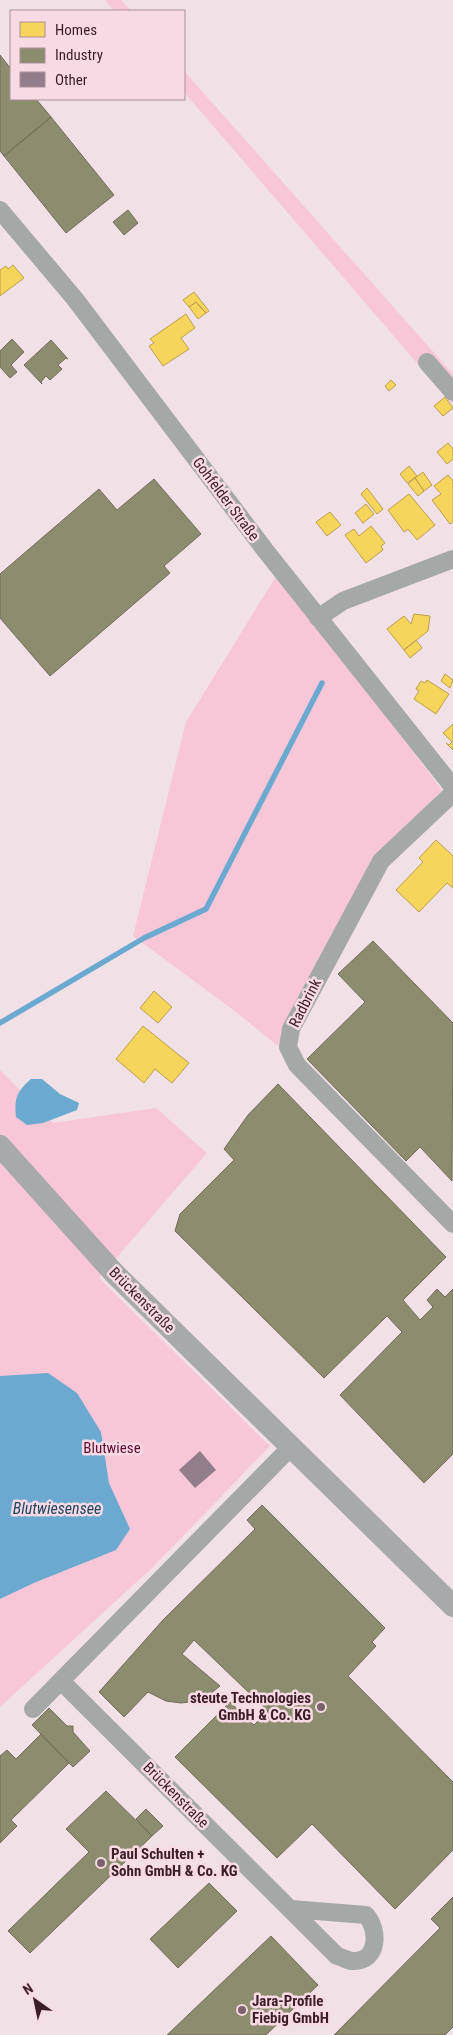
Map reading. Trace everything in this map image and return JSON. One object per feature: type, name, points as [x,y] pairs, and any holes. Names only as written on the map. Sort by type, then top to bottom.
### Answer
[{"type":"main road","name":"Brückenstraße","points":[[0,1146],[115,1274],[453,1606]]},
{"type":"street","name":"Gohfelder Straße","points":[[0,210],[75,299],[318,618],[453,787]]},
{"type":"street","points":[[427,362],[453,392]]},
{"type":"street","points":[[318,618],[343,601],[453,559]]},
{"type":"street","name":"Radbrink","points":[[453,793],[381,861],[291,1029],[288,1047],[297,1065],[453,1224]]},
{"type":"street","points":[[33,1709],[291,1447]]},
{"type":"street","name":"Brückenstraße","points":[[61,1681],[291,1909]]},
{"type":"green space","points":[[105,0],[121,0],[130,10],[113,10]]},
{"type":"green space","points":[[185,72],[453,374],[453,405],[185,93]]},
{"type":"green space","points":[[278,573],[442,790],[375,859],[278,1046],[232,1009],[133,936],[186,722]]},
{"type":"green space","name":"Blutwiese","points":[[0,1070],[53,1123],[156,1108],[207,1153],[99,1278],[270,1446],[153,1567],[0,1707]]},
{"type":"water","points":[[31,1079],[42,1079],[60,1094],[79,1103],[77,1110],[43,1123],[27,1125],[16,1117],[16,1100],[22,1087]]},
{"type":"water","name":"Blutwiesensee","points":[[48,1373],[77,1393],[101,1432],[109,1483],[130,1529],[116,1550],[36,1582],[0,1599],[0,1376]]},
{"type":"building: Homes","points":[[13,265],[24,278],[0,296],[0,270],[6,266],[8,269]]},
{"type":"building: Homes","points":[[194,292],[209,311],[206,313],[196,302],[189,307],[183,300]]},
{"type":"building: Homes","points":[[196,302],[206,313],[198,319],[189,307]]},
{"type":"building: Homes","points":[[186,314],[195,328],[181,338],[189,349],[163,366],[149,346],[154,343],[150,339]]},
{"type":"building: Homes","points":[[391,380],[396,385],[389,391],[385,386]]},
{"type":"building: Homes","points":[[445,397],[453,408],[443,416],[434,406]]},
{"type":"building: Homes","points":[[448,443],[453,449],[453,459],[447,464],[437,452]]},
{"type":"building: Homes","points":[[409,466],[417,476],[407,483],[400,474]]},
{"type":"building: Homes","points":[[423,472],[432,485],[424,491],[415,478]]},
{"type":"building: Homes","points":[[448,475],[453,481],[453,522],[450,524],[432,500],[441,494],[434,486]]},
{"type":"building: Homes","points":[[415,478],[424,491],[418,496],[408,484]]},
{"type":"building: Homes","points":[[367,488],[383,509],[377,514],[361,494]]},
{"type":"building: Homes","points":[[409,494],[435,525],[417,540],[408,529],[404,532],[388,510]]},
{"type":"building: Homes","points":[[366,504],[374,514],[363,523],[355,513]]},
{"type":"building: Homes","points":[[330,512],[341,525],[327,536],[316,522]]},
{"type":"building: Homes","points":[[371,526],[385,543],[381,546],[383,550],[366,563],[345,535],[354,529],[359,536]]},
{"type":"building: Homes","points":[[414,614],[430,616],[428,631],[404,650],[387,629],[404,616],[411,624]]},
{"type":"building: Homes","points":[[416,640],[422,648],[410,658],[404,650]]},
{"type":"building: Homes","points":[[445,674],[453,680],[450,688],[441,681]]},
{"type":"building: Homes","points":[[427,680],[449,694],[436,714],[414,699],[419,691],[416,689],[421,681],[425,683]]},
{"type":"building: Homes","points":[[453,724],[453,750],[446,743],[449,745],[452,742],[443,733]]},
{"type":"building: Homes","points":[[436,840],[453,856],[453,888],[447,883],[419,912],[396,890],[423,862],[419,858]]},
{"type":"building: Homes","points":[[154,991],[172,1007],[158,1023],[140,1008]]},
{"type":"building: Homes","points":[[143,1026],[189,1063],[172,1083],[155,1069],[144,1083],[116,1059]]},
{"type":"building: Industry","points":[[0,55],[10,68],[10,100],[37,100],[51,117],[4,156],[0,151]]},
{"type":"building: Industry","points":[[51,117],[114,195],[66,233],[4,156]]},
{"type":"building: Industry","points":[[128,210],[138,223],[124,235],[113,222]]},
{"type":"building: Industry","points":[[12,339],[24,352],[11,365],[17,372],[10,378],[0,367],[0,351]]},
{"type":"building: Industry","points":[[51,340],[68,359],[66,358],[58,365],[62,369],[50,380],[46,376],[41,382],[42,384],[24,365]]},
{"type":"building: Industry","points":[[154,479],[201,534],[164,566],[170,573],[50,676],[0,618],[0,574],[99,489],[117,510]]},
{"type":"building: Industry","points":[[373,941],[453,1023],[452,1181],[420,1147],[406,1161],[307,1059],[365,1002],[338,974]]},
{"type":"building: Industry","points":[[278,1084],[446,1257],[403,1300],[420,1320],[433,1307],[427,1300],[437,1289],[445,1297],[453,1289],[453,1454],[424,1483],[340,1395],[402,1332],[387,1316],[324,1378],[175,1231],[180,1214],[234,1160],[224,1149],[248,1115]]},
{"type":"building: Industry","name":"steute Technologies GmbH & Co. KG","points":[[262,1505],[385,1628],[372,1642],[376,1646],[348,1676],[453,1782],[453,1850],[395,1909],[312,1824],[277,1858],[175,1757],[230,1702],[254,1725],[268,1711],[194,1640],[182,1654],[220,1686],[209,1695],[196,1701],[181,1703],[166,1701],[148,1692],[124,1717],[99,1692],[163,1620],[255,1529],[247,1520]]},
{"type":"building: Industry","points":[[49,1708],[67,1726],[73,1726],[73,1732],[90,1751],[73,1767],[32,1725]]},
{"type":"building: Industry","points":[[41,1734],[69,1763],[11,1820],[17,1826],[0,1843],[0,1756],[7,1750],[16,1759]]},
{"type":"building: Industry","name":"Paul Schulten + Sohn GmbH & Co. KG","points":[[106,1791],[152,1836],[30,1953],[8,1931],[89,1852],[66,1829]]},
{"type":"building: Industry","points":[[146,1809],[163,1826],[152,1836],[136,1819]]},
{"type":"building: Industry","points":[[209,1883],[237,1911],[178,1968],[150,1939]]},
{"type":"building: Industry","points":[[453,1897],[453,2027],[445,2035],[334,2035],[440,1928],[431,1919]]},
{"type":"building: Industry","name":"Jara-Profile Fiebig GmbH","points":[[271,1936],[318,1985],[266,2035],[167,2035]]},
{"type":"building: Other","points":[[200,1451],[216,1470],[195,1488],[179,1470]]},
{"type":"waterway","points":[[0,1023],[144,938],[206,909],[322,683]]},
{"type":"place","name":"steute Technologies GmbH & Co. KG","points":[[321,1707]]},
{"type":"place","name":"Paul Schulten + Sohn GmbH & Co. KG","points":[[101,1863]]},
{"type":"place","name":"Jara-Profile Fiebig GmbH","points":[[242,2010]]}]
